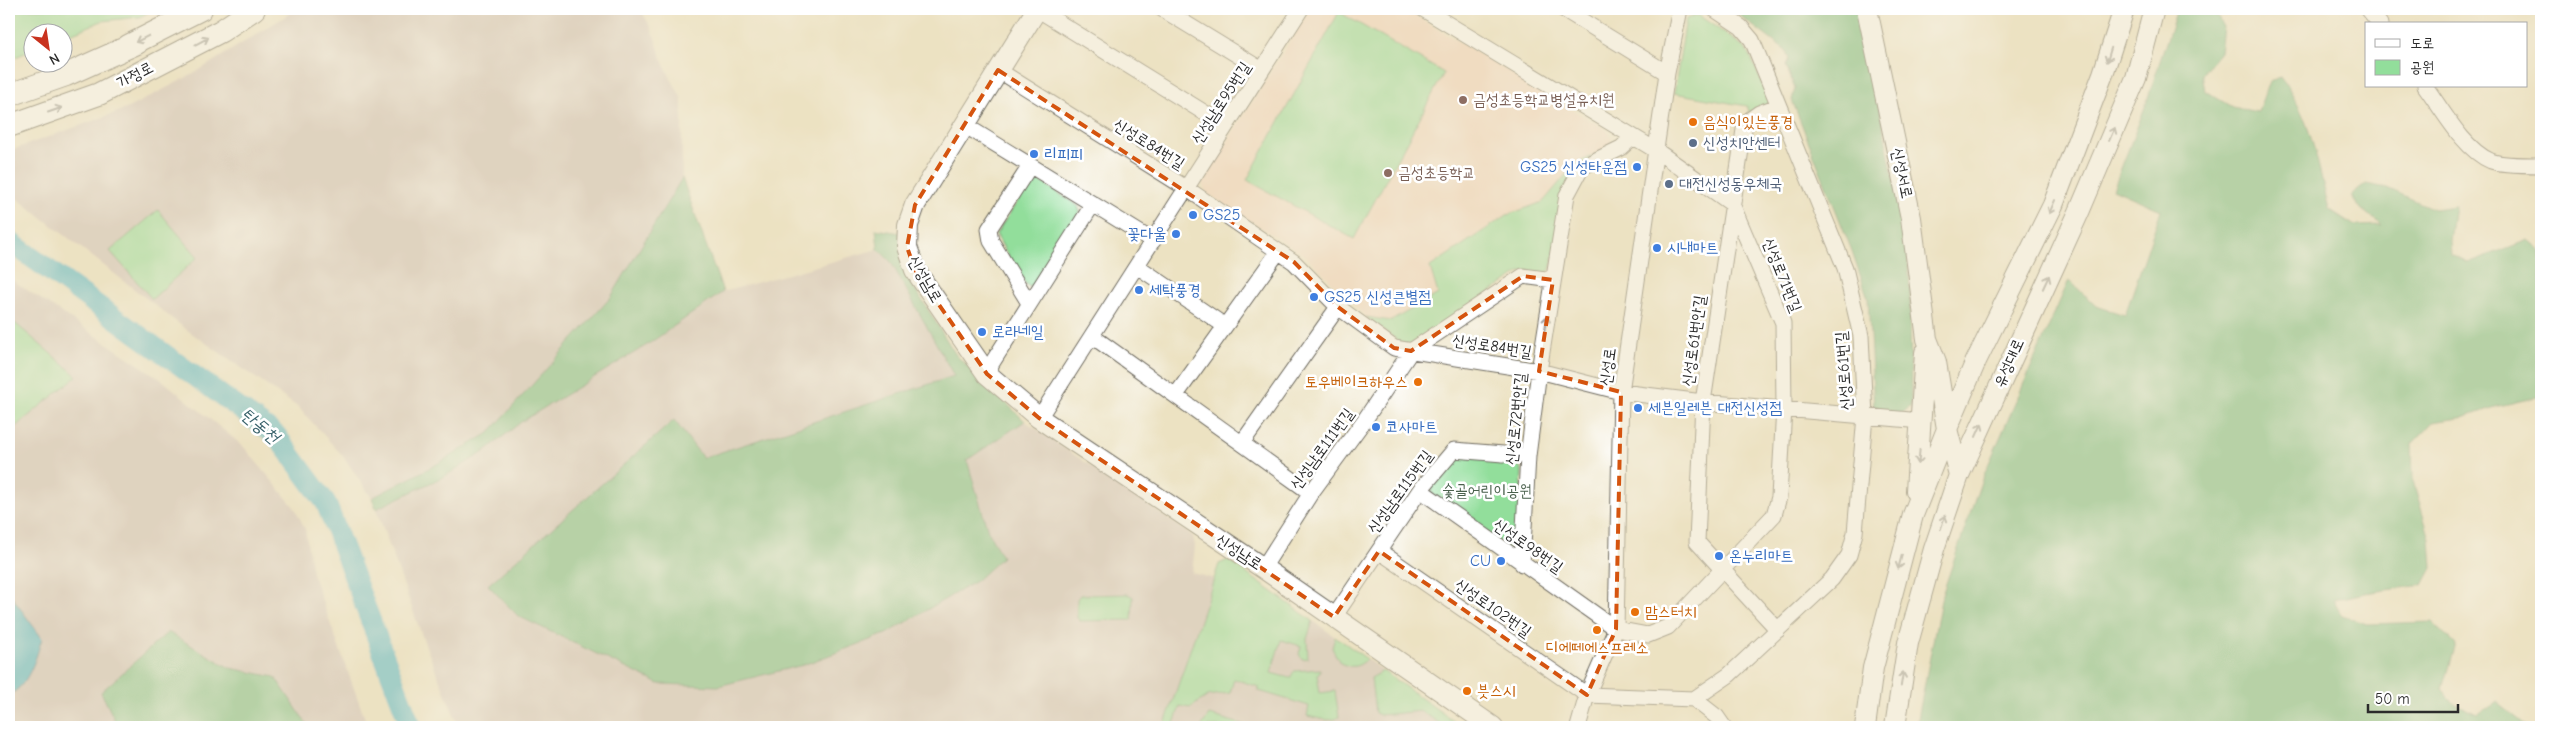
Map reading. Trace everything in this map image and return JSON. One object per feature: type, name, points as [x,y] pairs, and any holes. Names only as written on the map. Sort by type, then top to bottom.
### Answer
[{"type":"main road","name":"가정로","points":[[9,95],[66,75],[102,59],[201,9]]},
{"type":"main road","name":"가정로","points":[[9,126],[99,94],[221,30],[254,9]]},
{"type":"street","name":"신성남로","points":[[1226,126],[1037,9],[998,70],[966,126],[915,205],[908,225],[907,247],[915,270],[987,374],[1040,418],[1263,568],[1493,727]]},
{"type":"street","points":[[1162,9],[1262,70]]},
{"type":"street","points":[[1423,9],[1657,151],[1732,204]]},
{"type":"street","points":[[1563,9],[1667,73]]},
{"type":"street","name":"신성로","points":[[1578,727],[1587,695],[1616,629],[1621,392],[1667,73],[1680,9]]},
{"type":"street","name":"신성로61번길","points":[[1694,699],[1729,675],[1778,630],[1832,579],[1849,555],[1855,533],[1865,416],[1862,336],[1845,268],[1752,40],[1741,27],[1714,9]]},
{"type":"street","name":"신성서로","points":[[1867,9],[1911,218],[1927,339]]},
{"type":"street","name":"유성대로","points":[[1865,727],[1873,668],[1913,515],[1976,361],[2053,205],[2103,74],[2124,9]]},
{"type":"street","name":"유성대로","points":[[1895,727],[1908,643],[1934,548],[1959,475],[2079,212],[2136,78],[2154,9]]},
{"type":"street","points":[[2368,9],[2378,22]]},
{"type":"street","name":"신성남로95번길","points":[[1040,418],[1299,10]]},
{"type":"street","name":"신성로84번길","points":[[998,70],[1186,188],[1304,270],[1338,307],[1394,348],[1539,371],[1621,392],[1703,402],[1922,421]]},
{"type":"street","points":[[2427,88],[2456,129],[2475,150],[2492,162],[2541,165]]},
{"type":"street","name":"신성로61번안길","points":[[1778,106],[1759,113],[1745,123],[1703,402],[1697,542],[1724,568],[1778,630]]},
{"type":"street","points":[[966,126],[1153,241]]},
{"type":"street","name":"신성로72번안길","points":[[1522,564],[1528,456],[1539,371],[1567,195],[1582,167],[1621,148],[1633,137]]},
{"type":"street","points":[[1030,166],[989,230],[991,241],[1030,303]]},
{"type":"street","points":[[987,374],[1093,204]]},
{"type":"street","name":"신성로71번길","points":[[1616,629],[1648,635],[1668,626],[1774,515],[1779,497],[1784,408],[1783,324],[1732,204]]},
{"type":"street","points":[[1176,395],[1278,252]]},
{"type":"street","points":[[1137,266],[1225,326]]},
{"type":"street","points":[[1410,351],[1523,276],[1553,280]]},
{"type":"street","points":[[1242,443],[1338,307]]},
{"type":"street","points":[[1092,336],[1311,493]]},
{"type":"street","points":[[1927,339],[1936,362],[1944,437],[1959,475]]},
{"type":"street","points":[[1913,515],[1922,421],[1927,339]]},
{"type":"street","name":"신성남로111번길","points":[[1263,568],[1311,493],[1366,418],[1410,351]]},
{"type":"street","points":[[1936,362],[1955,371],[1966,369],[1976,361]]},
{"type":"street","points":[[1922,421],[1929,423],[1944,437]]},
{"type":"street","name":"신성남로115번길","points":[[1334,617],[1420,490],[1454,450],[1528,456]]},
{"type":"street","name":"신성로98번길","points":[[1420,490],[1616,629]]},
{"type":"street","name":"신성로102번길","points":[[1379,551],[1587,695]]},
{"type":"street","points":[[1587,695],[1694,699],[1717,717],[1724,727]]},
{"type":"highlighted area","points":[[998,70],[1294,262],[1338,307],[1394,348],[1411,351],[1523,276],[1553,280],[1539,371],[1621,392],[1616,629],[1587,695],[1379,551],[1334,617],[1039,418],[987,374],[915,270],[907,247],[915,205]]},
{"type":"shaded area","points":[[297,9],[640,9],[651,27],[664,65],[682,99],[682,178],[611,297],[489,433],[437,464],[372,498],[343,456],[299,408],[187,330],[9,192],[9,151],[126,109],[193,74]]},
{"type":"shaded area","name":"금성초등학교","points":[[1310,9],[1404,9],[1608,131],[1612,142],[1603,151],[1575,164],[1543,202],[1507,215],[1438,294],[1391,321],[1366,317],[1306,256],[1206,193],[1202,182]]},
{"type":"shaded area","points":[[878,249],[891,262],[954,376],[703,458],[674,420],[489,585],[518,616],[659,684],[718,686],[803,665],[886,634],[1001,558],[988,531],[966,460],[1025,421],[1193,536],[1195,546],[1192,573],[1215,579],[1219,564],[1228,560],[1461,727],[459,727],[425,644],[376,509],[447,475],[484,452],[521,422],[647,345],[723,292]]},
{"type":"shaded area","points":[[9,278],[162,380],[243,446],[295,508],[305,529],[312,573],[368,727],[309,727],[275,677],[230,668],[168,632],[101,692],[118,727],[9,727]]},
{"type":"green space","points":[[9,9],[154,9],[140,17],[102,21],[72,33],[72,22],[22,22],[22,54],[9,60]]},
{"type":"green space","points":[[1731,9],[1859,9],[1907,245],[1910,292],[1911,406],[1900,415],[1879,413],[1874,408],[1868,298],[1852,251],[1792,100],[1795,88],[1786,66],[1789,58],[1786,51]]},
{"type":"green space","points":[[2177,9],[2213,9],[2223,27],[2220,52],[2202,74],[2205,91],[2232,107],[2258,112],[2269,81],[2281,77],[2299,108],[2312,140],[2329,209],[2355,226],[2382,225],[2362,210],[2351,196],[2366,184],[2387,188],[2434,209],[2455,206],[2450,241],[2451,255],[2468,263],[2528,240],[2541,251],[2541,396],[2491,408],[2466,417],[2433,422],[2412,444],[2413,481],[2430,539],[2432,568],[2423,585],[2365,593],[2333,600],[2342,616],[2367,624],[2432,622],[2455,644],[2442,689],[2454,703],[2478,714],[2497,702],[2528,727],[1921,727],[1917,724],[1942,595],[1982,479],[2069,280],[2096,306],[2125,315],[2161,210],[2113,189],[2145,107]]},
{"type":"green space","points":[[1339,12],[1444,73],[1354,239],[1247,180]]},
{"type":"green space","points":[[1698,15],[1743,46],[1750,55],[1771,105],[1750,114],[1747,106],[1674,93],[1686,19]]},
{"type":"green space","points":[[1603,151],[1578,167],[1550,270],[1544,275],[1521,272],[1410,345],[1402,344],[1366,317],[1391,321],[1438,294],[1430,267],[1507,215],[1543,202],[1575,164]]},
{"type":"green space","points":[[682,178],[723,292],[647,345],[521,422],[484,452],[447,475],[376,509],[372,498],[437,464],[489,433],[611,297]]},
{"type":"green space","points":[[1037,179],[1078,206],[1080,212],[1034,285],[1029,287],[1019,276],[996,234],[1031,181]]},
{"type":"green space","points":[[158,210],[198,257],[152,299],[110,251]]},
{"type":"green space","points":[[876,229],[901,233],[902,257],[914,287],[956,355],[1025,421],[967,460],[988,531],[1002,557],[976,581],[886,634],[803,665],[718,686],[659,684],[518,616],[488,585],[674,420],[703,458],[954,376],[891,262],[878,249]]},
{"type":"green space","points":[[9,318],[77,376],[9,432]]},
{"type":"green space","name":"숯골어린이공원","points":[[1456,455],[1513,460],[1522,470],[1519,544],[1514,548],[1509,548],[1432,494],[1431,484]]},
{"type":"green space","points":[[1228,560],[1313,621],[1307,639],[1308,658],[1302,659],[1299,654],[1301,646],[1281,640],[1271,673],[1290,678],[1294,671],[1320,669],[1320,672],[1317,674],[1320,693],[1335,691],[1339,717],[1328,720],[1307,716],[1309,706],[1259,691],[1259,687],[1234,679],[1230,693],[1208,696],[1190,708],[1180,706],[1173,727],[1164,727],[1219,564]]},
{"type":"green space","points":[[1128,594],[1133,597],[1132,620],[1080,621],[1077,618],[1077,599],[1080,595]]},
{"type":"green space","points":[[168,632],[230,668],[275,677],[309,727],[118,727],[101,692]]},
{"type":"green space","points":[[1335,636],[1367,659],[1361,664],[1354,666],[1340,663],[1332,648]]},
{"type":"green space","points":[[1383,671],[1462,727],[1445,727],[1421,711],[1380,715],[1375,713],[1371,678]]},
{"type":"green space","points":[[1209,715],[1252,727],[1201,727]]},
{"type":"water","points":[[9,593],[42,638],[27,678],[22,685],[9,695]]},
{"type":"waterway","name":"탄동천","points":[[9,241],[276,435],[326,503],[411,727]]},
{"type":"place","name":"금성초등학교병설유치원","points":[[1463,100]]},
{"type":"place","name":"음식이있는풍경","points":[[1693,122]]},
{"type":"place","name":"신성치안센터","points":[[1693,143]]},
{"type":"place","name":"리피피","points":[[1034,154]]},
{"type":"place","name":"GS25 신성타운점","points":[[1637,167]]},
{"type":"place","name":"금성초등학교","points":[[1388,173]]},
{"type":"place","name":"대전신성동우체국","points":[[1669,184]]},
{"type":"place","name":"GS25","points":[[1193,215]]},
{"type":"place","name":"꽃다울","points":[[1176,234]]},
{"type":"place","name":"시내마트","points":[[1657,248]]},
{"type":"place","name":"세탁풍경","points":[[1139,290]]},
{"type":"place","name":"GS25 신성큰별점","points":[[1314,297]]},
{"type":"place","name":"로라네일","points":[[982,332]]},
{"type":"place","name":"토우베이크하우스","points":[[1418,382]]},
{"type":"place","name":"세븐일레븐 대전신성점","points":[[1638,408]]},
{"type":"place","name":"코사마트","points":[[1376,427]]},
{"type":"place","name":"온누리마트","points":[[1719,556]]},
{"type":"place","name":"CU","points":[[1501,561]]},
{"type":"place","name":"맘스터치","points":[[1635,612]]},
{"type":"place","name":"디에떼에스프레소","points":[[1597,630]]},
{"type":"place","name":"븟스시","points":[[1467,691]]}]
